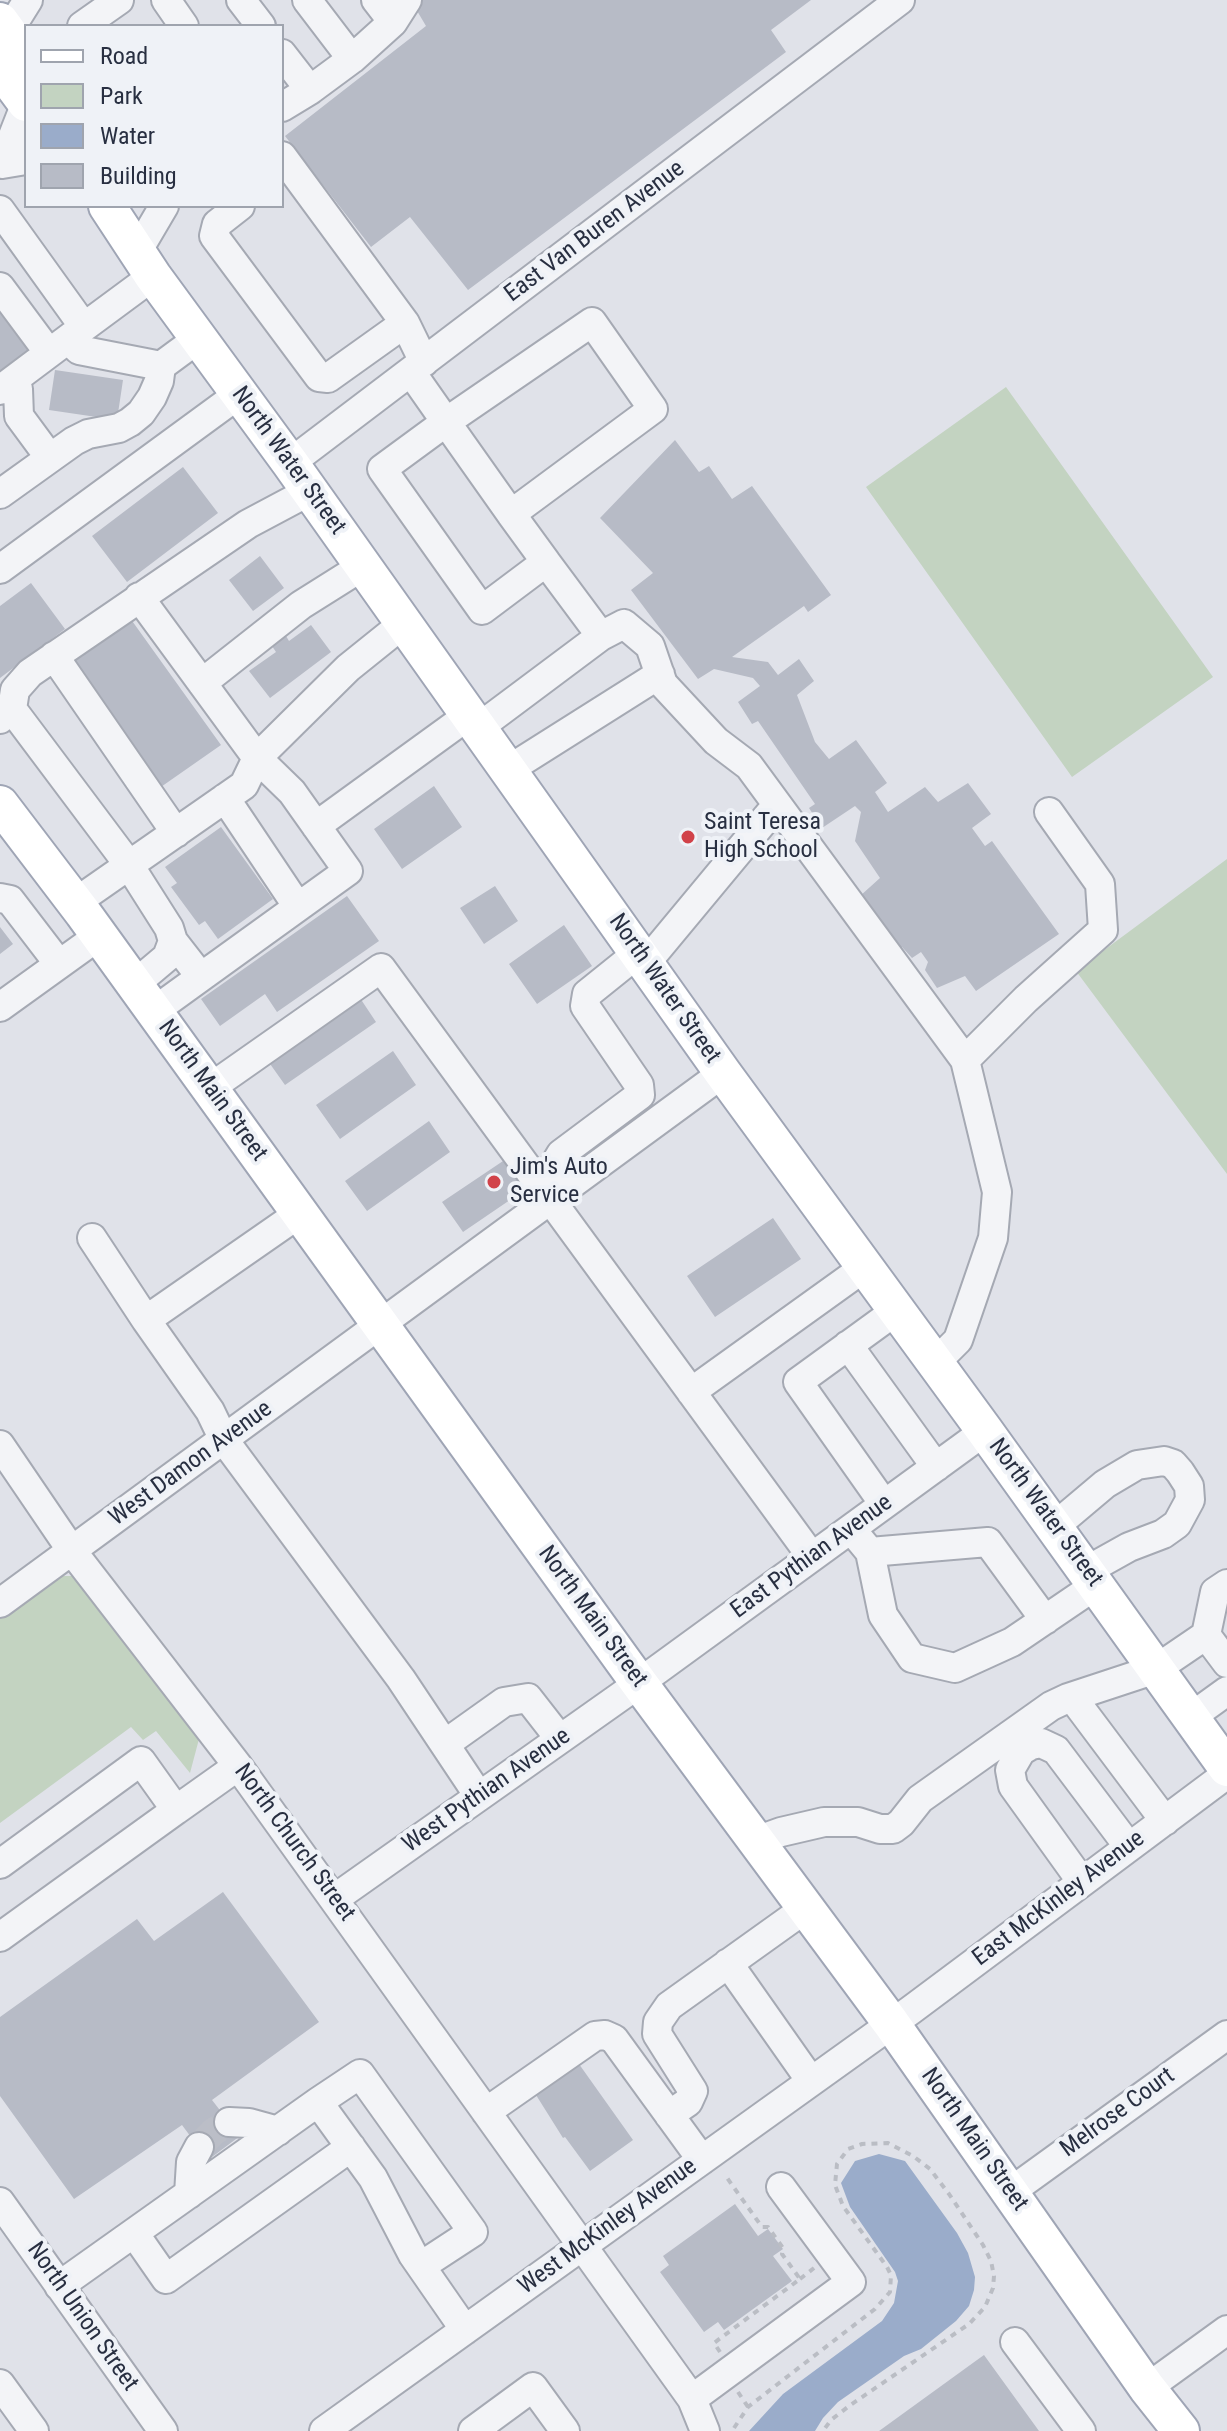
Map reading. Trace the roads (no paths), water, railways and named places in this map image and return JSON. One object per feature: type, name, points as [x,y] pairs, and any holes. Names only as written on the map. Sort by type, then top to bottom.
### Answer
[{"type":"main road","points":[[0,68],[24,100]]},
{"type":"main road","name":"North Water Street","points":[[108,208],[145,264],[723,1073],[1224,1759]]},
{"type":"main road","name":"North Main Street","points":[[0,804],[76,902],[639,1683],[891,2023],[1147,2388],[1181,2431]]},
{"type":"street","points":[[11,36],[28,0]]},
{"type":"street","points":[[85,24],[119,0]]},
{"type":"street","points":[[166,0],[183,24]]},
{"type":"street","points":[[241,0],[259,24]]},
{"type":"street","points":[[307,0],[352,59]]},
{"type":"street","name":"East Van Buren Avenue","points":[[6,714],[15,690],[30,673],[248,524],[418,367],[900,0]]},
{"type":"street","points":[[284,106],[352,59],[392,7]]},
{"type":"street","points":[[284,57],[310,90]]},
{"type":"street","points":[[9,163],[24,110]]},
{"type":"street","points":[[285,166],[405,323],[418,367],[446,422],[601,636]]},
{"type":"street","points":[[6,386],[67,340],[145,264],[163,208]]},
{"type":"street","points":[[237,208],[217,224],[214,236],[319,377],[328,378],[405,323]]},
{"type":"street","points":[[0,210],[67,340]]},
{"type":"street","points":[[0,287],[79,350],[161,366]]},
{"type":"street","points":[[511,514],[653,409],[592,322],[382,469],[482,610],[546,562]]},
{"type":"street","points":[[3,485],[74,441],[88,434],[119,428],[141,413],[159,381],[161,366],[199,338]]},
{"type":"street","points":[[6,386],[18,389],[19,416],[50,458]]},
{"type":"street","points":[[0,569],[239,394]]},
{"type":"street","points":[[202,683],[301,605],[363,566]]},
{"type":"street","points":[[139,597],[257,758],[292,792],[348,871],[201,977],[144,997]]},
{"type":"street","points":[[76,902],[244,785],[257,758],[348,668],[404,623]]},
{"type":"street","points":[[316,826],[601,636],[624,624],[650,646],[663,684],[716,741],[749,766],[965,1060],[997,1192],[993,1238],[958,1340],[935,1363]]},
{"type":"street","points":[[54,656],[176,833]]},
{"type":"street","points":[[508,770],[660,674]]},
{"type":"street","points":[[6,714],[129,865],[169,928],[173,941],[201,977]]},
{"type":"street","points":[[225,798],[298,907]]},
{"type":"street","points":[[560,1193],[555,1164],[561,1154],[640,1095],[639,1085],[585,1006],[587,994],[642,958],[777,805]]},
{"type":"street","points":[[965,1060],[1026,999],[1103,930],[1100,884],[1049,812]]},
{"type":"street","points":[[5,899],[59,964]]},
{"type":"street","points":[[0,1007],[100,935]]},
{"type":"street","points":[[144,997],[173,941]]},
{"type":"street","points":[[210,1088],[381,968],[560,1193],[691,1392],[812,1557]]},
{"type":"street","name":"West Damon Avenue","points":[[0,1603],[723,1073]]},
{"type":"street","points":[[146,1320],[300,1213]]},
{"type":"street","points":[[92,1238],[210,1411],[224,1440],[401,1679],[479,1796]]},
{"type":"street","points":[[691,1392],[865,1267]]},
{"type":"street","points":[[884,1504],[798,1382],[897,1310]]},
{"type":"street","points":[[848,1345],[936,1467]]},
{"type":"street","name":"East Pythian Avenue","points":[[639,1683],[985,1431]]},
{"type":"street","name":"North Church Street","points":[[0,1445],[72,1551],[238,1766],[692,2399],[705,2431]]},
{"type":"street","points":[[851,1529],[870,1552],[883,1615],[912,1658],[955,1668],[1012,1642],[1045,1620],[1129,1547],[1163,1534],[1177,1524],[1190,1500],[1189,1486],[1173,1464],[1149,1461],[1105,1484],[1054,1527]]},
{"type":"street","points":[[870,1552],[988,1542],[1045,1620]]},
{"type":"street","points":[[756,1841],[824,1822],[858,1822],[880,1829],[893,1829],[920,1799],[1015,1743],[1051,1706],[1156,1669],[1206,1635],[1215,1592],[1227,1584]]},
{"type":"street","points":[[1206,1635],[1227,1663]]},
{"type":"street","name":"West Pythian Avenue","points":[[334,1899],[639,1683]]},
{"type":"street","points":[[1191,1717],[1227,1691]]},
{"type":"street","points":[[1072,1697],[1165,1821]]},
{"type":"street","points":[[445,1744],[504,1702],[528,1698],[560,1739]]},
{"type":"street","points":[[1015,1743],[1041,1743],[1056,1750],[1129,1847]]},
{"type":"street","points":[[1015,1743],[1010,1770],[1013,1786],[1082,1882]]},
{"type":"street","name":"East McKinley Avenue","points":[[891,2023],[1165,1821],[1224,1759]]},
{"type":"street","points":[[0,1864],[141,1761],[176,1810]]},
{"type":"street","points":[[0,1937],[238,1766]]},
{"type":"street","points":[[669,2115],[688,2102],[693,2091],[657,2034],[658,2022],[669,2006],[806,1908]]},
{"type":"street","points":[[728,1963],[811,2081]]},
{"type":"street","name":"West McKinley Avenue","points":[[324,2431],[582,2246],[713,2167],[811,2081],[891,2023]]},
{"type":"street","points":[[486,2112],[595,2036],[605,2035],[614,2039],[669,2115],[713,2167]]},
{"type":"street","name":"Melrose Court","points":[[1010,2192],[1227,2035]]},
{"type":"street","points":[[59,2286],[360,2074],[473,2232],[421,2266]]},
{"type":"street","points":[[318,2102],[373,2178],[421,2266],[465,2330]]},
{"type":"street","points":[[229,2122],[249,2123],[278,2131]]},
{"type":"street","points":[[189,2194],[191,2162],[199,2147]]},
{"type":"street","points":[[134,2233],[166,2279],[351,2147]]},
{"type":"street","points":[[692,2399],[851,2282],[781,2187]]},
{"type":"street","name":"North Union Street","points":[[0,2202],[163,2431]]},
{"type":"street","points":[[1147,2388],[1227,2330]]},
{"type":"street","points":[[1015,2342],[1081,2431]]},
{"type":"street","points":[[0,2384],[34,2431]]},
{"type":"street","points":[[483,2428],[533,2387],[565,2431]]},
{"type":"water","points":[[879,2154],[905,2161],[957,2233],[968,2253],[975,2277],[969,2306],[956,2321],[921,2349],[904,2356],[838,2402],[815,2431],[749,2431],[783,2394],[882,2321],[894,2303],[898,2281],[895,2272],[850,2207],[841,2183],[855,2161]]},
{"type":"tunnel","points":[[199,2147],[213,2132],[229,2122]]},
{"type":"place","name":"Saint Teresa High School","points":[[688,837]]},
{"type":"place","name":"Jim's Auto Service","points":[[494,1182]]}]
